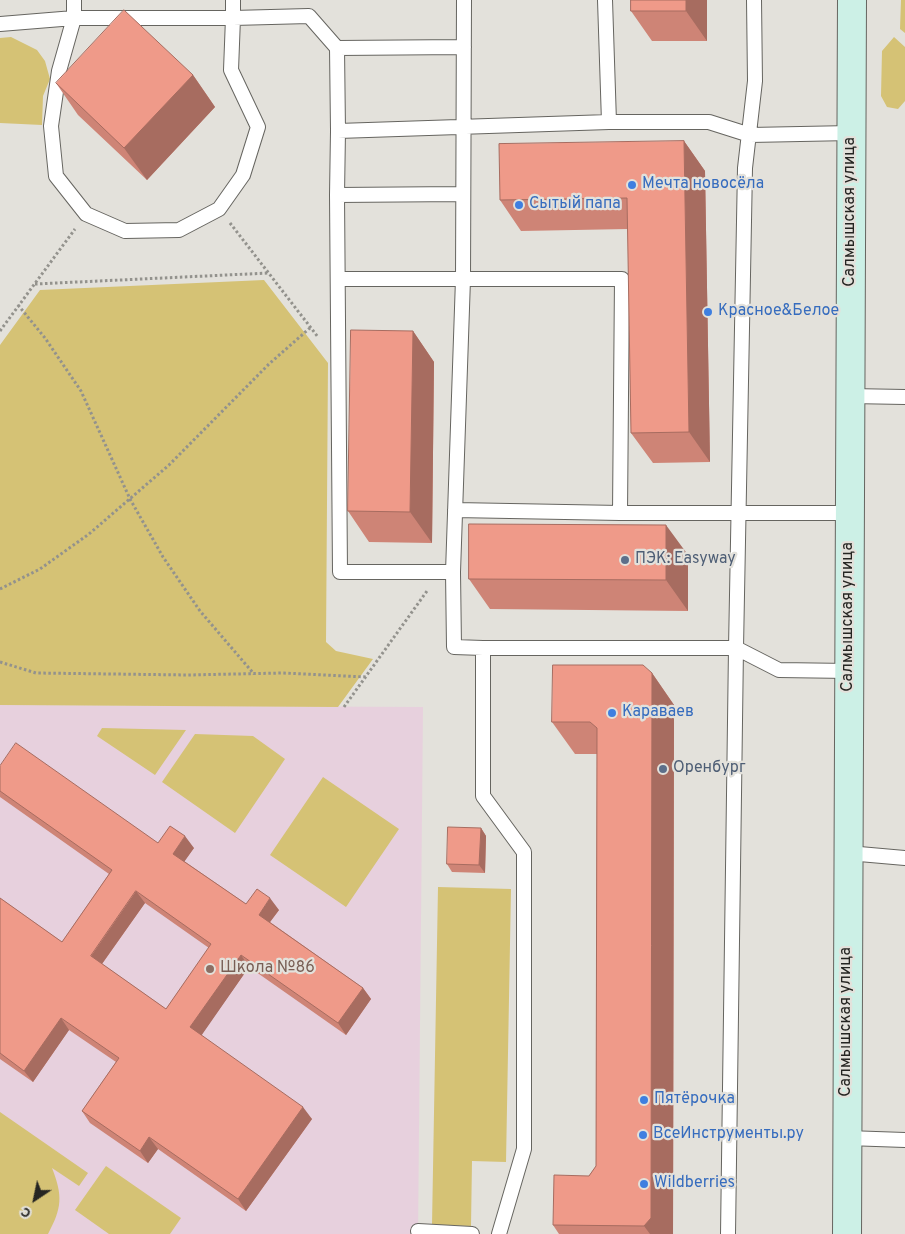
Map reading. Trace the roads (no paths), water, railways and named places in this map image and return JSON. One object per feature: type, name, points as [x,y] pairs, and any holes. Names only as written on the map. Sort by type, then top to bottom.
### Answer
[{"type":"main road","name":"Салмышская улица","points":[[847,1234],[852,0]]},
{"type":"lane","points":[[74,0],[74,18],[59,71],[51,126],[56,176],[86,214],[125,231],[179,230],[219,209],[243,174],[258,128],[231,70],[233,0]]},
{"type":"lane","points":[[464,0],[462,278],[455,510],[447,572],[454,647],[736,648],[779,670],[849,671]]},
{"type":"lane","points":[[605,0],[609,122]]},
{"type":"lane","points":[[728,1234],[745,168],[755,81],[754,0]]},
{"type":"lane","points":[[0,24],[74,18],[309,16],[337,48],[340,572],[447,572]]},
{"type":"lane","points":[[337,48],[464,47]]},
{"type":"lane","points":[[338,131],[609,122],[709,122],[750,135],[851,132]]},
{"type":"lane","points":[[337,195],[462,194]]},
{"type":"lane","points":[[338,279],[622,279],[620,513]]},
{"type":"lane","points":[[850,396],[905,397]]},
{"type":"lane","points":[[455,510],[620,513],[850,513]]},
{"type":"lane","points":[[484,648],[483,796],[524,852],[524,1149],[499,1234]]},
{"type":"lane","points":[[848,853],[905,858]]},
{"type":"lane","points":[[847,1138],[905,1140]]},
{"type":"lane","points":[[418,1232],[472,1234]]},
{"type":"place","name":"Мечта новосёла","points":[[632,185]]},
{"type":"place","name":"Сытый папа","points":[[519,205]]},
{"type":"place","name":"Красное&Белое","points":[[708,312]]},
{"type":"place","name":"ПЭК: Easyway","points":[[625,560]]},
{"type":"place","name":"Караваев","points":[[612,713]]},
{"type":"place","name":"Оренбург","points":[[663,769]]},
{"type":"place","name":"Школа №86","points":[[210,969]]},
{"type":"place","name":"Пятёрочка","points":[[644,1100]]},
{"type":"place","name":"ВсеИнструменты.ру","points":[[643,1135]]},
{"type":"place","name":"Wildberries","points":[[644,1184]]}]
